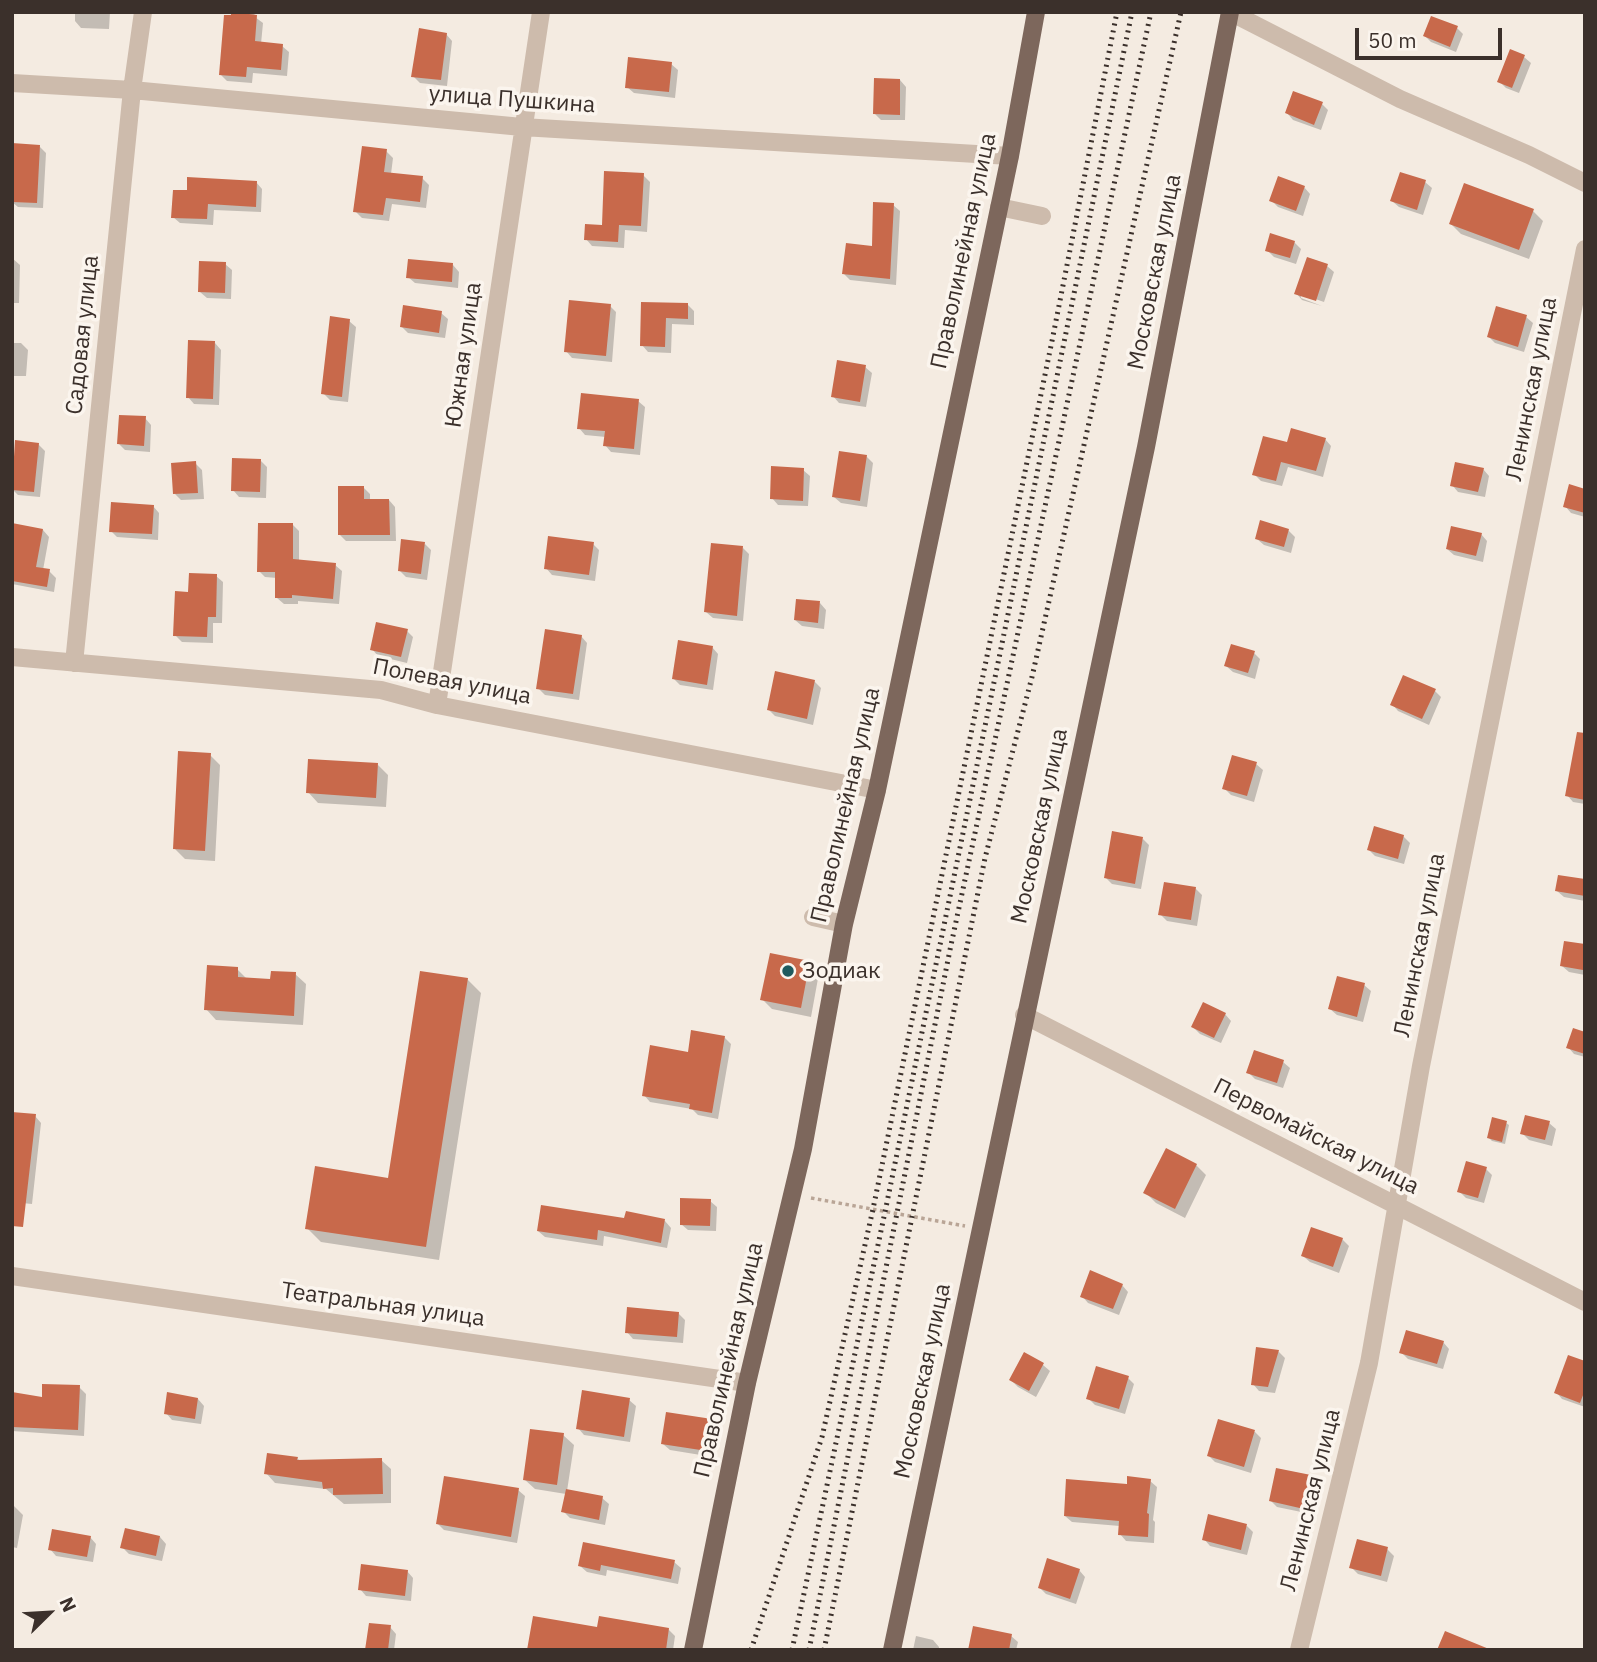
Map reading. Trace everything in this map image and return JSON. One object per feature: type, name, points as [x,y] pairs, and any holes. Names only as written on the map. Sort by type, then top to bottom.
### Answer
[{"type":"main road","name":"Праволинейная улица","points":[[693,1650],[747,1383],[803,1149],[844,924],[877,790],[1010,156],[1036,12]]},
{"type":"main road","name":"Московская улица","points":[[892,1650],[1146,447],[1230,12]]},
{"type":"street","name":"Садовая улица","points":[[74,663],[132,90],[143,12]]},
{"type":"street","name":"Южная улица","points":[[437,705],[541,12]]},
{"type":"street","points":[[1230,12],[1400,99],[1585,183]]},
{"type":"street","name":"улица Пушкина","points":[[12,83],[132,90],[522,127],[1010,156]]},
{"type":"street","points":[[999,207],[1042,216]]},
{"type":"street","name":"Ленинская улица","points":[[1299,1650],[1369,1363],[1395,1205],[1585,249]]},
{"type":"street","name":"Полевая улица","points":[[12,657],[382,690],[437,705],[877,790]]},
{"type":"street","points":[[813,917],[844,924]]},
{"type":"street","name":"Первомайская улица","points":[[1024,1015],[1585,1302]]},
{"type":"street","name":"Театральная улица","points":[[12,1276],[747,1383]]},
{"type":"path","points":[[792,1195],[980,1228]]},
{"type":"building","points":[[231,12],[257,15],[255,41],[283,44],[281,70],[247,67],[246,77],[219,75],[224,15],[231,15]]},
{"type":"building","points":[[1431,16],[1458,26],[1450,47],[1423,36]]},
{"type":"building","points":[[419,28],[447,33],[441,80],[411,77]]},
{"type":"building","points":[[1510,49],[1525,55],[1512,88],[1497,82]]},
{"type":"building","points":[[628,57],[672,62],[669,92],[625,88]]},
{"type":"building","points":[[874,78],[900,79],[900,115],[873,114]]},
{"type":"building","points":[[1293,91],[1323,102],[1314,125],[1285,113]]},
{"type":"building","points":[[12,143],[40,145],[37,203],[12,202]]},
{"type":"building","points":[[362,146],[387,149],[384,172],[423,176],[420,202],[386,198],[383,215],[353,212]]},
{"type":"building","points":[[604,171],[644,173],[641,226],[619,225],[618,242],[584,240],[585,224],[602,225]]},
{"type":"building","points":[[1400,172],[1426,180],[1417,210],[1390,201]]},
{"type":"building","points":[[1278,176],[1305,186],[1296,211],[1269,201]]},
{"type":"building","points":[[187,177],[257,181],[256,207],[208,204],[207,219],[171,218],[173,190],[187,190]]},
{"type":"building","points":[[1464,183],[1534,209],[1519,250],[1449,224]]},
{"type":"building","points":[[873,202],[894,203],[890,279],[842,274],[846,243],[872,246]]},
{"type":"building","points":[[1270,233],[1295,241],[1290,258],[1265,251]]},
{"type":"building","points":[[1307,257],[1328,264],[1316,301],[1294,294]]},
{"type":"building","points":[[408,259],[453,263],[452,282],[406,278]]},
{"type":"building","points":[[199,261],[226,262],[225,293],[198,292]]},
{"type":"building","points":[[569,300],[611,304],[606,356],[564,352]]},
{"type":"building","points":[[641,302],[688,303],[688,319],[666,318],[665,347],[640,346]]},
{"type":"building","points":[[403,305],[442,311],[439,333],[400,327]]},
{"type":"building","points":[[1496,306],[1527,315],[1518,347],[1487,337]]},
{"type":"building","points":[[330,316],[350,319],[342,397],[321,394]]},
{"type":"building","points":[[188,340],[215,341],[213,399],[186,398]]},
{"type":"building","points":[[837,360],[866,365],[860,402],[831,397]]},
{"type":"building","points":[[581,393],[639,399],[634,449],[603,446],[605,431],[577,429]]},
{"type":"building","points":[[119,415],[146,416],[144,446],[117,444]]},
{"type":"building","points":[[1291,428],[1326,438],[1316,471],[1281,462],[1276,481],[1252,475],[1263,436],[1287,442]]},
{"type":"building","points":[[15,440],[39,443],[34,492],[12,490]]},
{"type":"building","points":[[839,451],[867,455],[860,501],[832,497]]},
{"type":"building","points":[[232,458],[261,459],[260,492],[231,491]]},
{"type":"building","points":[[196,461],[198,493],[173,494],[171,463]]},
{"type":"building","points":[[1455,462],[1484,468],[1478,492],[1450,486]]},
{"type":"building","points":[[771,466],[804,468],[803,501],[770,499]]},
{"type":"building","points":[[1569,484],[1585,489],[1585,513],[1563,507]]},
{"type":"building","points":[[338,486],[364,486],[364,499],[389,499],[390,535],[338,535]]},
{"type":"building","points":[[111,502],[154,505],[152,534],[109,532]]},
{"type":"building","points":[[1260,520],[1289,529],[1284,547],[1255,539]]},
{"type":"building","points":[[12,523],[43,529],[36,567],[50,569],[47,587],[12,581]]},
{"type":"building","points":[[258,523],[293,523],[293,559],[336,563],[333,599],[292,595],[292,598],[275,598],[275,572],[257,572]]},
{"type":"building","points":[[1451,526],[1482,533],[1476,556],[1446,549]]},
{"type":"building","points":[[548,536],[594,542],[589,575],[544,569]]},
{"type":"building","points":[[401,539],[425,542],[421,574],[398,571]]},
{"type":"building","points":[[711,543],[743,546],[737,616],[704,612]]},
{"type":"building","points":[[189,573],[217,574],[216,617],[208,617],[207,637],[173,636],[175,591],[188,592]]},
{"type":"building","points":[[796,599],[820,601],[818,623],[794,620]]},
{"type":"building","points":[[376,622],[408,629],[401,657],[370,650]]},
{"type":"building","points":[[545,629],[582,635],[573,694],[536,689]]},
{"type":"building","points":[[678,640],[713,646],[707,685],[672,679]]},
{"type":"building","points":[[1231,644],[1255,651],[1248,673],[1224,666]]},
{"type":"building","points":[[775,671],[815,680],[807,719],[767,710]]},
{"type":"building","points":[[1403,675],[1436,689],[1422,719],[1390,705]]},
{"type":"building","points":[[1577,732],[1585,733],[1585,800],[1565,796]]},
{"type":"building","points":[[178,751],[211,753],[205,851],[173,849]]},
{"type":"building","points":[[1232,755],[1257,762],[1247,796],[1222,789]]},
{"type":"building","points":[[308,759],[378,763],[376,798],[306,793]]},
{"type":"building","points":[[1374,826],[1404,835],[1398,859],[1367,850]]},
{"type":"building","points":[[1112,831],[1143,837],[1135,884],[1104,878]]},
{"type":"building","points":[[1558,875],[1585,879],[1585,896],[1555,891]]},
{"type":"building","points":[[1164,882],[1196,887],[1191,920],[1158,915]]},
{"type":"building","points":[[1564,941],[1585,944],[1583,970],[1560,966]]},
{"type":"building","points":[[770,953],[810,961],[801,1008],[760,1000]]},
{"type":"building","points":[[207,965],[238,967],[238,977],[270,979],[271,971],[296,972],[294,1016],[204,1010]]},
{"type":"building","points":[[420,971],[468,978],[426,1247],[305,1229],[315,1166],[388,1178]]},
{"type":"building","points":[[1337,976],[1365,983],[1357,1017],[1328,1009]]},
{"type":"building","points":[[1203,1002],[1226,1013],[1214,1038],[1191,1027]]},
{"type":"building","points":[[1573,1028],[1585,1032],[1585,1054],[1566,1048]]},
{"type":"building","points":[[691,1030],[725,1036],[712,1113],[689,1109],[690,1104],[642,1096],[650,1045],[688,1052]]},
{"type":"building","points":[[1254,1050],[1284,1060],[1277,1083],[1246,1073]]},
{"type":"building","points":[[12,1112],[36,1114],[23,1227],[12,1226]]},
{"type":"building","points":[[1525,1115],[1550,1121],[1545,1140],[1520,1134]]},
{"type":"building","points":[[1492,1117],[1507,1121],[1502,1142],[1487,1138]]},
{"type":"building","points":[[1166,1148],[1197,1164],[1175,1209],[1143,1193]]},
{"type":"building","points":[[1466,1161],[1487,1167],[1478,1198],[1457,1192]]},
{"type":"building","points":[[680,1198],[711,1199],[710,1226],[680,1225]]},
{"type":"building","points":[[541,1205],[624,1218],[626,1211],[665,1219],[661,1243],[598,1230],[597,1240],[537,1231]]},
{"type":"building","points":[[1311,1227],[1343,1238],[1333,1267],[1301,1256]]},
{"type":"building","points":[[1090,1270],[1123,1284],[1113,1309],[1080,1297]]},
{"type":"building","points":[[627,1307],[679,1312],[677,1337],[625,1333]]},
{"type":"building","points":[[1406,1330],[1444,1341],[1437,1364],[1399,1353]]},
{"type":"building","points":[[1256,1347],[1279,1350],[1268,1387],[1251,1385]]},
{"type":"building","points":[[1024,1352],[1044,1363],[1029,1391],[1009,1380]]},
{"type":"building","points":[[1568,1355],[1585,1361],[1585,1390],[1580,1403],[1554,1393]]},
{"type":"building","points":[[1096,1366],[1129,1376],[1119,1409],[1086,1399]]},
{"type":"building","points":[[42,1384],[80,1385],[78,1430],[12,1427],[12,1392],[42,1397]]},
{"type":"building","points":[[582,1390],[630,1398],[624,1437],[576,1429]]},
{"type":"building","points":[[167,1392],[198,1398],[195,1419],[164,1414]]},
{"type":"building","points":[[666,1412],[712,1419],[707,1451],[661,1444]]},
{"type":"building","points":[[1218,1419],[1255,1430],[1244,1467],[1207,1456]]},
{"type":"building","points":[[530,1429],[564,1433],[557,1485],[523,1480]]},
{"type":"building","points":[[267,1453],[298,1457],[297,1460],[382,1458],[383,1494],[333,1495],[333,1488],[323,1489],[322,1482],[264,1474]]},
{"type":"building","points":[[1276,1468],[1311,1475],[1304,1509],[1269,1501]]},
{"type":"building","points":[[444,1476],[519,1488],[511,1537],[436,1524]]},
{"type":"building","points":[[1127,1476],[1151,1479],[1147,1513],[1148,1537],[1118,1535],[1119,1521],[1064,1516],[1066,1479],[1127,1484]]},
{"type":"building","points":[[566,1489],[603,1496],[599,1520],[561,1512]]},
{"type":"building","points":[[1208,1514],[1247,1524],[1241,1550],[1202,1540]]},
{"type":"building","points":[[125,1528],[160,1536],[156,1556],[120,1548]]},
{"type":"building","points":[[52,1529],[91,1536],[87,1557],[48,1550]]},
{"type":"building","points":[[1357,1539],[1388,1547],[1381,1576],[1349,1568]]},
{"type":"building","points":[[583,1542],[675,1560],[671,1579],[601,1565],[600,1571],[578,1566]]},
{"type":"building","points":[[1047,1558],[1080,1569],[1070,1599],[1038,1588]]},
{"type":"building","points":[[361,1564],[408,1570],[405,1596],[358,1590]]},
{"type":"building","points":[[533,1616],[597,1627],[599,1616],[669,1628],[666,1650],[527,1650]]},
{"type":"building","points":[[369,1623],[391,1625],[388,1650],[365,1650]]},
{"type":"building","points":[[973,1626],[1012,1634],[1009,1650],[968,1650]]},
{"type":"building","points":[[1445,1631],[1489,1649],[1489,1650],[1437,1650]]},
{"type":"railway","points":[[751,1650],[822,1437],[873,1209],[1117,12]]},
{"type":"railway","points":[[792,1650],[1132,12]]},
{"type":"railway","points":[[809,1650],[951,945],[1151,12]]},
{"type":"railway","points":[[824,1650],[985,858],[1032,677],[1181,12]]},
{"type":"place","name":"Зодиак","points":[[788,971]]}]
